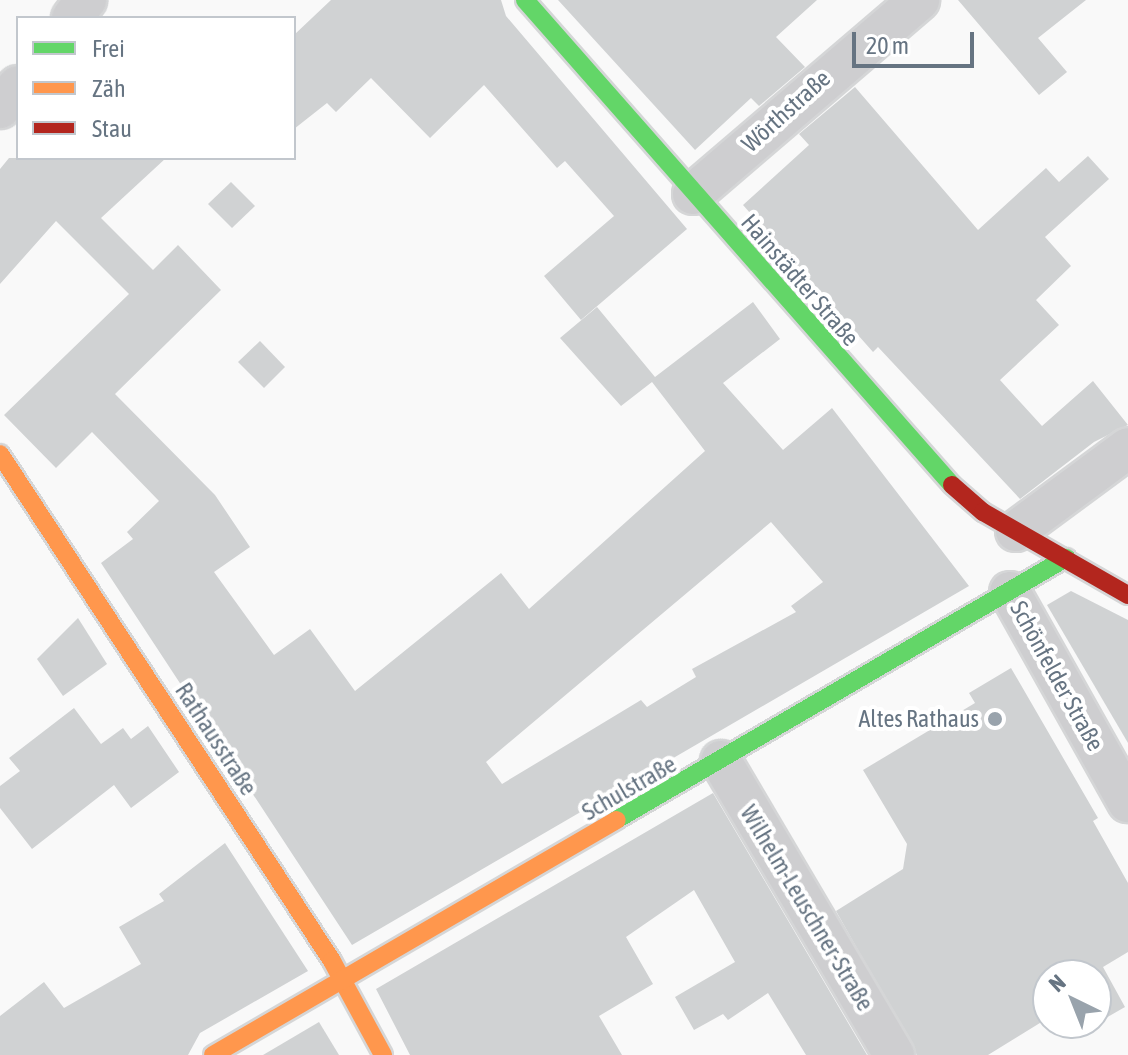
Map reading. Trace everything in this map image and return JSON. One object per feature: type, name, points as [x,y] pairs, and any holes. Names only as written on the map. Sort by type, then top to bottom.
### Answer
[{"type":"street","points":[[74,16],[86,0]]},
{"type":"street","name":"Hainstädter Straße","points":[[525,0],[935,470],[971,503],[1128,595]]},
{"type":"street","name":"Wörthstraße","points":[[693,194],[919,0]]},
{"type":"street","points":[[0,108],[16,88]]},
{"type":"street","points":[[1016,531],[1128,448]]},
{"type":"street","name":"Rathausstraße","points":[[0,454],[341,980],[383,1055]]},
{"type":"street","name":"Schulstraße","points":[[213,1055],[706,771],[1066,558]]},
{"type":"street","name":"Schönfelder Straße","points":[[1010,592],[1128,802]]},
{"type":"street","name":"Wilhelm-Leuschner-Straße","points":[[706,771],[894,1055]]},
{"type":"building","points":[[331,0],[501,0],[506,16],[687,229],[581,320],[544,276],[614,216],[565,161],[557,168],[484,85],[430,138],[371,78],[336,112],[327,103],[296,127],[296,33]]},
{"type":"building","points":[[558,0],[817,0],[776,37],[805,67],[759,106],[751,98],[695,150]]},
{"type":"building","points":[[958,0],[1086,0],[1038,38],[1067,72],[1039,95]]},
{"type":"building","points":[[855,87],[978,230],[1046,168],[1059,182],[1088,156],[1109,179],[1045,237],[1071,266],[1036,300],[1059,325],[1000,380],[1042,426],[1093,381],[1128,425],[1094,442],[1020,499],[878,347],[873,352],[743,205],[809,145],[799,134]]},
{"type":"building","points":[[9,158],[164,160],[101,218],[153,270],[178,245],[221,290],[115,394],[215,495],[250,547],[214,572],[274,655],[310,629],[355,691],[501,573],[529,609],[705,451],[652,382],[621,406],[560,338],[597,307],[655,377],[753,302],[780,339],[723,383],[783,450],[832,408],[969,586],[352,945],[101,563],[133,539],[127,532],[159,501],[92,432],[56,468],[4,415],[129,294],[56,221],[0,284],[0,169]],"holes":[[[771,522],[823,582],[791,606],[796,612],[692,669],[696,677],[647,707],[641,700],[502,784],[486,762]]]},
{"type":"building","points":[[231,182],[255,206],[232,228],[208,204]]},
{"type":"building","points":[[260,341],[285,367],[264,388],[238,362]]},
{"type":"building","points":[[1071,591],[1128,620],[1128,743],[1047,605]]},
{"type":"building","points":[[78,618],[107,664],[63,696],[37,659]]},
{"type":"building","points":[[1011,668],[1098,818],[1093,821],[1128,883],[1128,952],[1112,962],[1112,959],[1032,959],[1032,1028],[988,1055],[917,1055],[836,911],[903,869],[907,844],[863,770],[975,703],[969,693]]},
{"type":"building","points":[[74,708],[101,744],[123,728],[131,739],[148,726],[179,772],[131,808],[114,785],[32,849],[0,808],[0,786],[20,771],[9,758]]},
{"type":"building","points":[[713,793],[867,1055],[806,1055],[768,993],[728,1020],[723,1014],[694,1030],[675,997],[735,962],[694,890],[626,937],[653,984],[599,1016],[622,1055],[410,1055],[376,989]]},
{"type":"building","points":[[225,843],[308,971],[200,1033],[188,1055],[0,1055],[0,1016],[44,982],[64,1008],[141,964],[119,927],[164,901],[159,894]]},
{"type":"building","points":[[1112,983],[1125,1007],[1112,1014]]},
{"type":"building","points":[[319,1022],[339,1055],[263,1055]]},
{"type":"traffic: fast","points":[[525,0],[952,485]]},
{"type":"traffic: fast","points":[[616,820],[1066,558]]},
{"type":"traffic: slow","points":[[0,454],[332,961],[383,1055]]},
{"type":"traffic: slow","points":[[213,1055],[616,820]]},
{"type":"traffic: jam","points":[[952,485],[983,512],[1128,595]]},
{"type":"place","name":"Altes Rathaus","points":[[995,719]]}]
